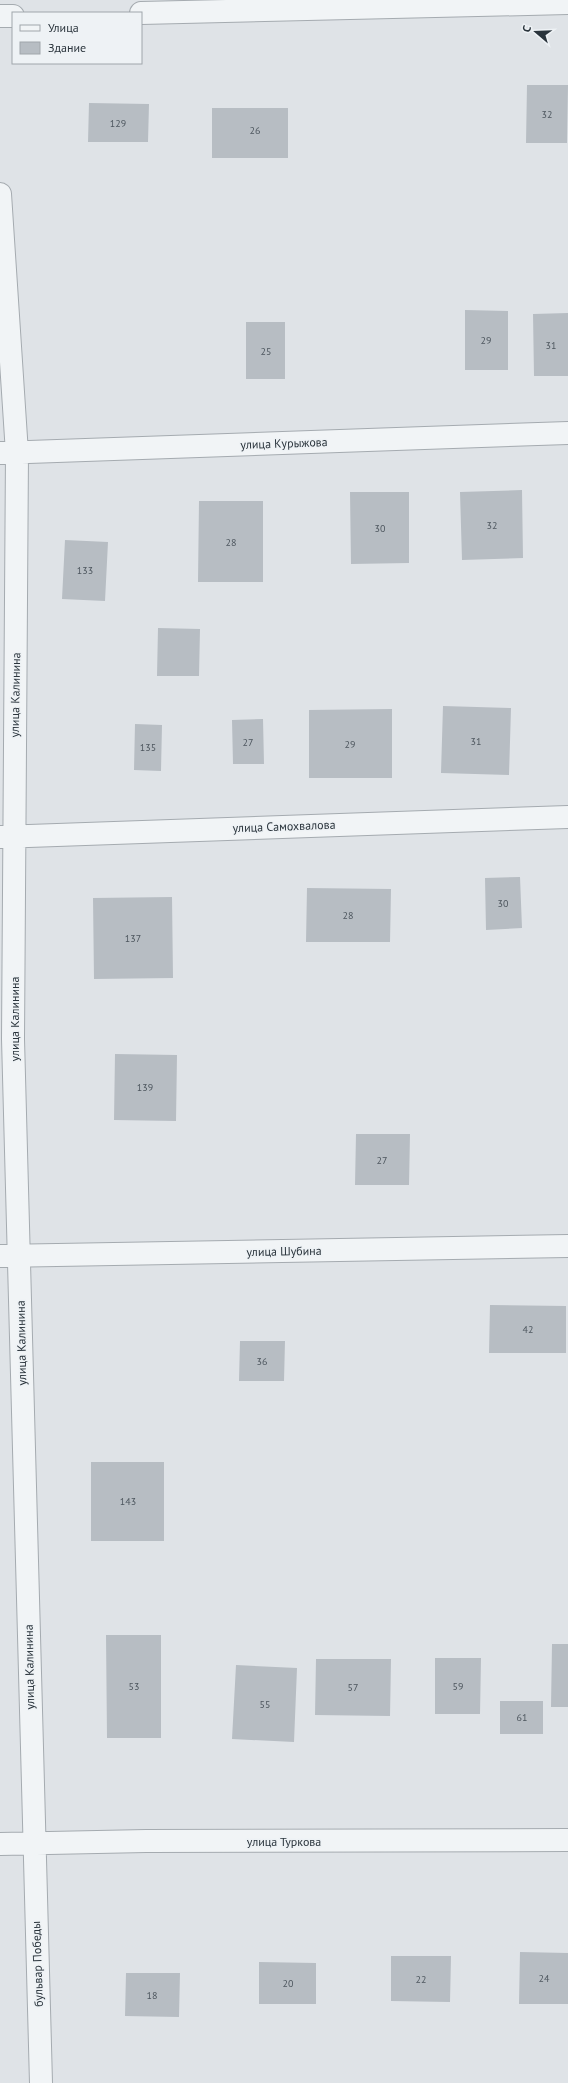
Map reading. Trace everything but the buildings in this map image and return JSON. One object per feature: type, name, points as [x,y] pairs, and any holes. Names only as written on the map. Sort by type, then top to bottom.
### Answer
[{"type":"street","points":[[142,13],[568,4]]},
{"type":"street","points":[[0,16],[12,16]]},
{"type":"street","name":"улица Калинина","points":[[0,194],[9,453],[7,837],[13,1039],[10,1256],[33,1844]]},
{"type":"street","name":"улица Курыжова","points":[[9,453],[568,432]]},
{"type":"street","name":"улица Самохвалова","points":[[7,837],[568,816]]},
{"type":"street","name":"улица Шубина","points":[[10,1256],[568,1246]]},
{"type":"street","name":"улица Туркова","points":[[0,1844],[154,1841],[568,1840]]},
{"type":"street","name":"бульвар Победы","points":[[33,1844],[40,2083]]}]
